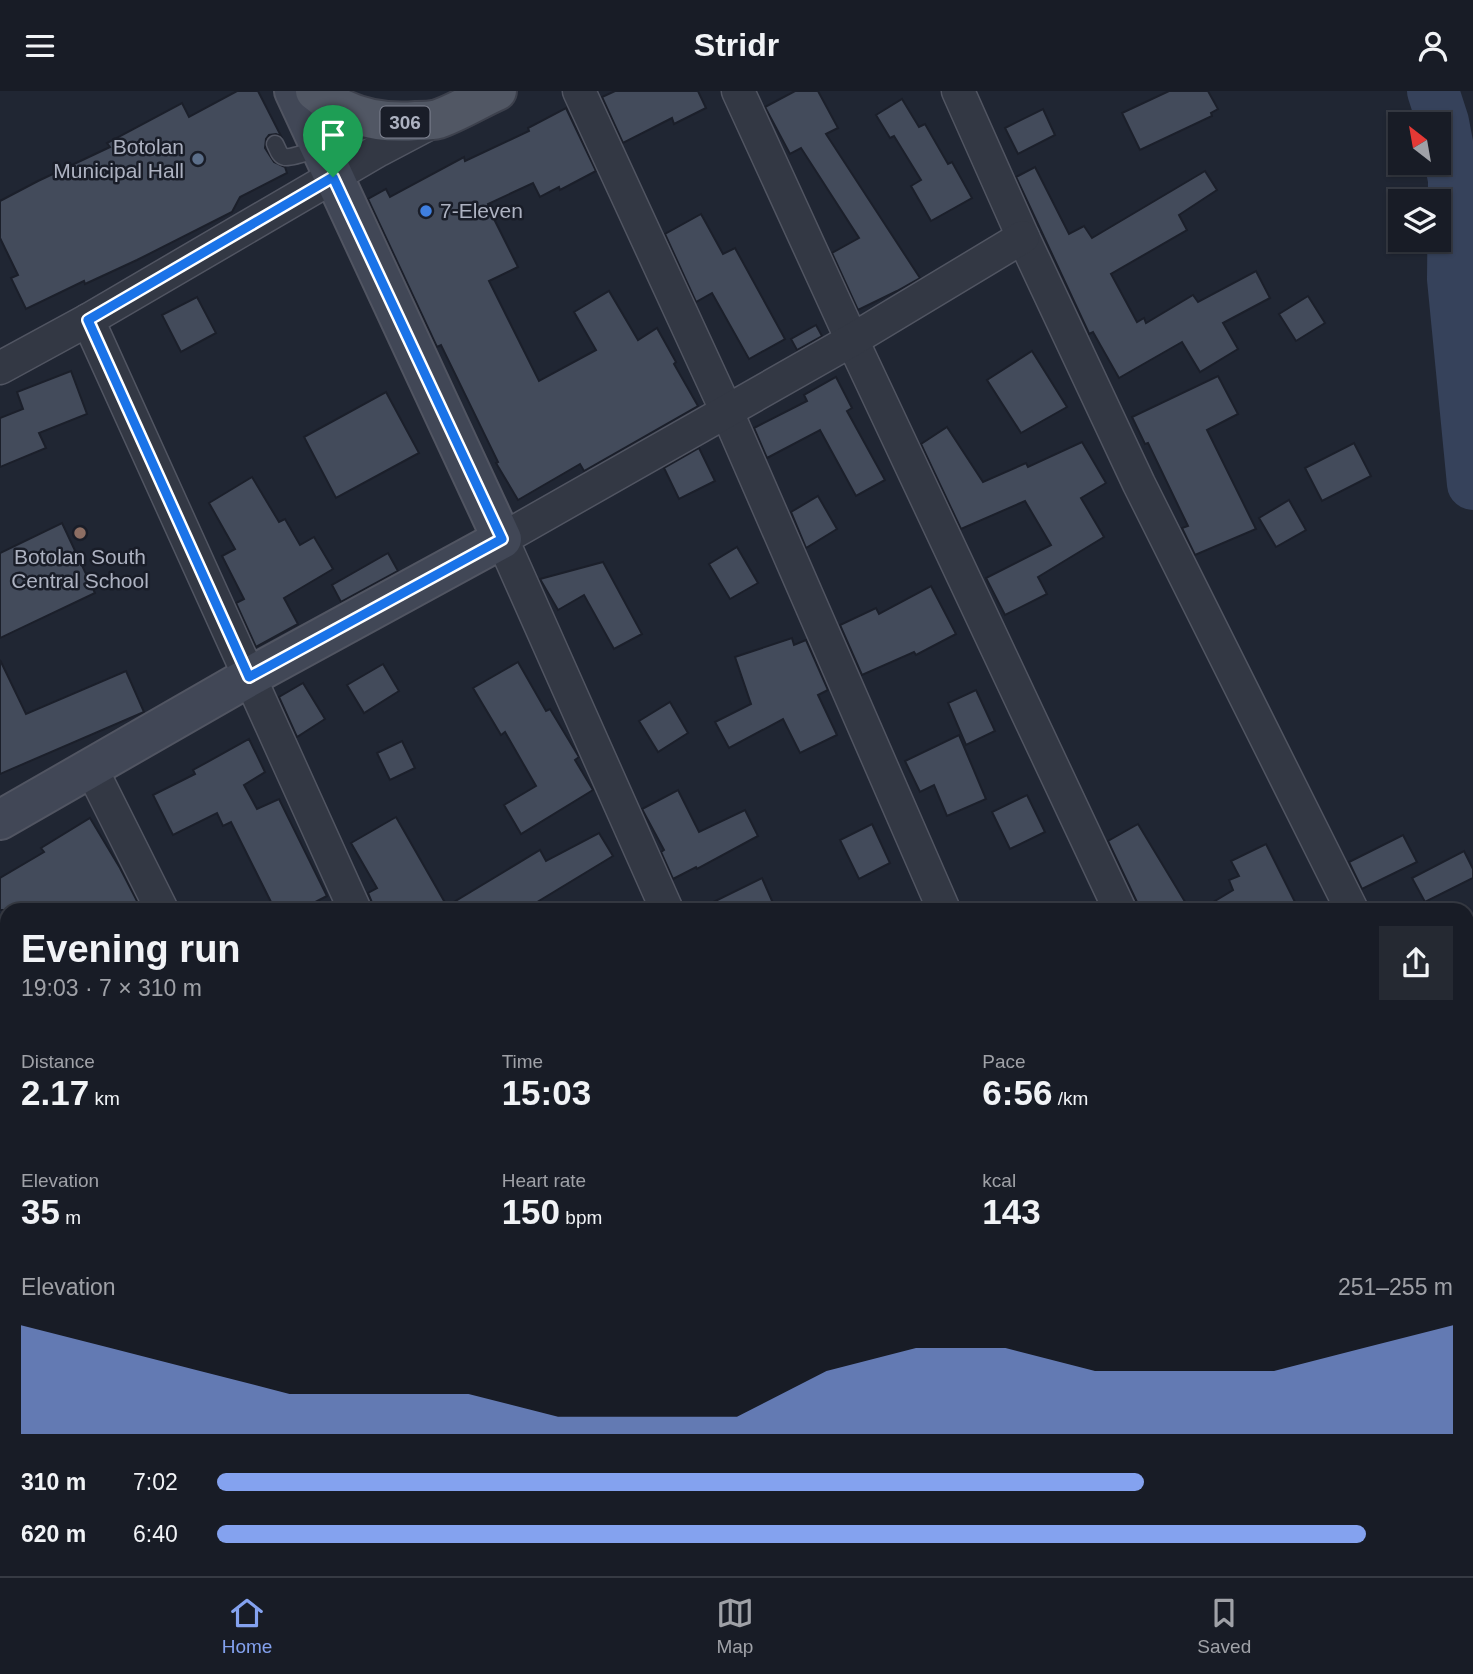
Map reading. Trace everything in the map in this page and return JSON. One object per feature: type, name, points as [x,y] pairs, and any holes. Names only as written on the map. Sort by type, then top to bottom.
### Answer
[{"type":"main road","points":[[0,820],[249,677],[502,539],[294,91]]},
{"type":"main road","name":"306","points":[[315,91],[349,113],[385,122],[437,120],[497,91]]},
{"type":"street","points":[[579,91],[727,412],[941,903]]},
{"type":"street","points":[[738,91],[1117,903]]},
{"type":"street","points":[[958,91],[1139,484],[1348,903]]},
{"type":"street","points":[[0,368],[88,320],[327,162],[379,150],[437,120]]},
{"type":"street","points":[[664,903],[502,539],[852,340],[1023,237]]},
{"type":"street","points":[[88,320],[352,903]]},
{"type":"street","points":[[91,768],[158,903]]},
{"type":"lane","points":[[275,144],[280,155],[327,162],[385,122]]},
{"type":"building","points":[[237,91],[258,91],[281,136],[269,135],[265,148],[274,162],[285,167],[287,173],[240,197],[232,212],[137,260],[85,284],[84,281],[26,309],[11,278],[18,275],[0,238],[0,201],[110,147],[107,143],[182,103],[189,117]]},
{"type":"building","points":[[615,91],[698,91],[706,108],[674,124],[672,118],[623,143],[602,97]]},
{"type":"building","points":[[795,91],[818,91],[838,128],[826,134],[920,278],[858,310],[832,253],[859,238],[801,148],[790,154],[765,107]]},
{"type":"building","points":[[1169,91],[1208,91],[1218,109],[1211,113],[1212,116],[1140,150],[1122,113]]},
{"type":"building","points":[[902,99],[919,127],[925,124],[948,164],[952,162],[972,198],[931,221],[911,186],[921,180],[894,136],[890,138],[876,115]]},
{"type":"building","points":[[566,108],[596,171],[540,197],[533,183],[488,204],[518,267],[489,281],[539,381],[596,350],[574,312],[609,291],[638,340],[657,328],[698,406],[584,471],[580,464],[518,500],[496,463],[498,462],[441,345],[437,347],[368,199],[386,189],[390,197],[464,157],[465,161],[529,131],[528,128]]},
{"type":"building","points":[[1043,109],[1055,135],[1018,154],[1005,128]]},
{"type":"building","points":[[1035,167],[1069,234],[1084,226],[1092,238],[1205,171],[1217,190],[1179,215],[1187,230],[1111,274],[1137,322],[1144,318],[1146,323],[1193,295],[1198,302],[1256,271],[1270,298],[1223,323],[1238,349],[1200,372],[1182,342],[1119,378],[1093,332],[1089,334],[1016,177]]},
{"type":"building","points":[[701,214],[723,254],[735,248],[785,339],[749,359],[712,293],[696,302],[665,234]]},
{"type":"building","points":[[1308,296],[1325,323],[1296,341],[1279,314]]},
{"type":"building","points":[[197,297],[216,333],[181,352],[162,315]]},
{"type":"building","points":[[816,325],[822,336],[797,350],[791,339]]},
{"type":"building","points":[[1032,351],[1067,407],[1021,433],[987,380]]},
{"type":"building","points":[[71,371],[87,414],[39,433],[46,448],[0,467],[0,418],[23,409],[17,392]]},
{"type":"building","points":[[1218,376],[1238,414],[1207,430],[1256,529],[1195,555],[1182,528],[1188,526],[1148,443],[1145,444],[1132,417]]},
{"type":"building","points":[[836,377],[852,408],[847,411],[885,480],[856,496],[820,430],[767,458],[754,428],[807,401],[804,395]]},
{"type":"building","points":[[386,392],[419,453],[336,498],[304,437]]},
{"type":"building","points":[[947,427],[983,482],[1026,463],[1028,467],[1082,442],[1106,483],[1081,498],[1104,537],[1038,577],[1047,594],[1005,615],[986,578],[1051,545],[1025,501],[961,529],[921,444]]},
{"type":"building","points":[[1354,443],[1371,476],[1322,501],[1305,468]]},
{"type":"building","points":[[699,448],[715,481],[679,499],[664,468]]},
{"type":"building","points":[[252,477],[279,522],[285,519],[300,545],[314,537],[333,569],[284,598],[298,624],[256,647],[236,603],[244,599],[222,556],[235,549],[209,503]]},
{"type":"building","points":[[818,496],[837,529],[806,548],[791,512]]},
{"type":"building","points":[[1289,500],[1306,530],[1276,547],[1259,518]]},
{"type":"building","points":[[62,523],[95,593],[0,638],[0,553]]},
{"type":"building","points":[[737,547],[758,583],[730,599],[709,564]]},
{"type":"building","points":[[388,553],[398,571],[341,602],[332,585]]},
{"type":"building","points":[[603,562],[642,634],[614,649],[584,595],[558,610],[540,579]]},
{"type":"building","points":[[931,586],[956,634],[916,655],[914,652],[862,675],[840,625],[876,608],[879,614]]},
{"type":"building","points":[[792,638],[794,645],[806,640],[828,690],[818,695],[837,735],[800,753],[783,719],[729,748],[715,722],[751,704],[735,657]]},
{"type":"building","points":[[0,660],[26,714],[126,671],[144,712],[0,774]]},
{"type":"building","points":[[518,662],[546,711],[550,709],[579,757],[575,760],[593,790],[521,834],[504,805],[536,786],[505,732],[501,735],[473,688]]},
{"type":"building","points":[[383,664],[399,691],[364,713],[347,685]]},
{"type":"building","points":[[303,683],[325,719],[297,737],[279,697]]},
{"type":"building","points":[[976,690],[995,731],[966,745],[948,703]]},
{"type":"building","points":[[670,702],[688,733],[658,752],[639,721]]},
{"type":"building","points":[[959,735],[986,799],[947,816],[934,785],[920,792],[905,761]]},
{"type":"building","points":[[249,739],[265,772],[244,785],[257,809],[279,799],[327,896],[314,903],[272,903],[231,822],[223,826],[217,813],[173,835],[153,795],[195,774],[193,770]]},
{"type":"building","points":[[402,741],[415,768],[390,780],[377,753]]},
{"type":"building","points":[[678,790],[699,832],[745,810],[758,836],[673,879],[661,852],[664,850],[642,809]]},
{"type":"building","points":[[1027,795],[1045,832],[1010,849],[992,812]]},
{"type":"building","points":[[396,817],[445,903],[372,903],[368,893],[377,888],[351,843]]},
{"type":"building","points":[[90,818],[138,903],[0,903],[0,878],[44,852],[41,848]]},
{"type":"building","points":[[872,824],[890,863],[859,879],[840,840]]},
{"type":"building","points":[[1138,824],[1186,903],[1137,903],[1108,841]]},
{"type":"building","points":[[599,833],[613,856],[536,903],[452,903],[540,850],[546,861]]},
{"type":"building","points":[[1403,835],[1417,862],[1362,889],[1349,862]]},
{"type":"building","points":[[1266,844],[1296,903],[1212,903],[1233,890],[1229,880],[1239,876],[1231,861]]},
{"type":"building","points":[[1464,851],[1473,869],[1473,878],[1425,902],[1412,878]]},
{"type":"building","points":[[762,878],[773,903],[711,903]]},
{"type":"waterway","points":[[1433,91],[1443,122],[1454,180],[1453,279],[1473,484]]},
{"type":"place","name":"Botolan Municipal Hall","points":[[198,159]]},
{"type":"place","name":"7-Eleven","points":[[426,211]]},
{"type":"place","name":"Botolan South Central School","points":[[80,533]]},
{"type":"route","points":[[333,177],[502,539],[249,677],[88,320],[333,177]]}]
